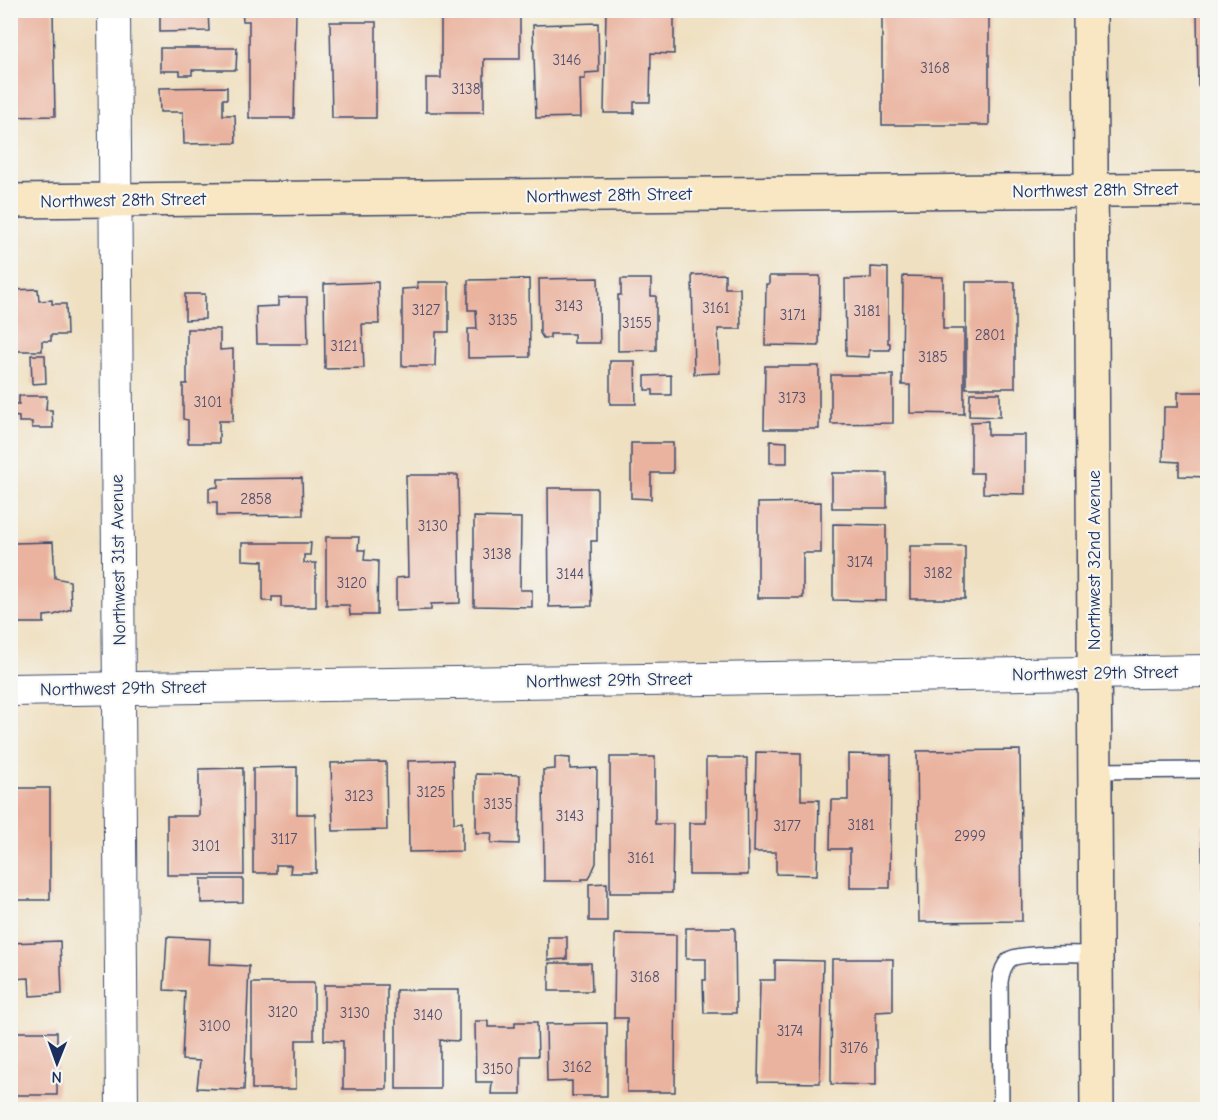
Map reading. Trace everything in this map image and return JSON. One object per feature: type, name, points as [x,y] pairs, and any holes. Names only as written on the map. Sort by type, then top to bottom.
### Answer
[{"type":"street","name":"Northwest 31st Avenue","points":[[114,10],[122,1110]]},
{"type":"street","name":"Northwest 32nd Avenue","points":[[1090,10],[1097,1110]]},
{"type":"street","name":"Northwest 28th Street","points":[[10,201],[1208,189]]},
{"type":"street","name":"Northwest 29th Street","points":[[10,690],[1208,671]]},
{"type":"lane","points":[[1095,771],[1208,771]]},
{"type":"lane","points":[[1001,1110],[1000,982],[1001,974],[1008,961],[1021,956],[1095,954]]},
{"type":"building","points":[[10,10],[53,10],[55,116],[10,117]]},
{"type":"building","points":[[160,10],[208,10],[209,31],[160,32]]},
{"type":"building","points":[[242,10],[296,10],[294,118],[249,118],[249,21],[243,21]]},
{"type":"building","points":[[441,10],[520,10],[520,59],[484,59],[484,112],[426,112],[426,78],[441,78]]},
{"type":"building","points":[[606,10],[674,10],[674,54],[651,53],[650,102],[634,102],[634,113],[604,113]]},
{"type":"building","points":[[882,10],[989,10],[989,125],[882,125]]},
{"type":"building","points":[[1197,10],[1208,10],[1208,86],[1198,86]]},
{"type":"building","points":[[330,22],[376,22],[376,118],[332,118]]},
{"type":"building","points":[[598,23],[599,72],[585,73],[585,79],[580,79],[581,117],[536,118],[533,25]]},
{"type":"building","points":[[160,48],[237,48],[236,70],[192,70],[192,75],[180,75],[180,71],[160,71]]},
{"type":"building","points":[[227,87],[227,99],[223,99],[223,115],[235,115],[236,143],[184,144],[183,112],[160,112],[159,88]]},
{"type":"building","points":[[871,267],[888,268],[888,343],[890,343],[890,350],[869,350],[869,357],[846,356],[845,279],[871,278]]},
{"type":"building","points":[[725,274],[725,288],[740,288],[741,329],[718,329],[720,373],[694,374],[692,275]]},
{"type":"building","points":[[769,276],[820,276],[819,346],[765,345],[766,284],[769,284]]},
{"type":"building","points":[[903,276],[943,277],[943,329],[964,329],[964,414],[910,413],[910,385],[902,385]]},
{"type":"building","points":[[598,278],[600,343],[574,343],[574,334],[550,334],[550,338],[543,338],[540,333],[539,279]]},
{"type":"building","points":[[529,279],[530,357],[468,358],[468,329],[477,329],[476,310],[468,310],[468,280]]},
{"type":"building","points":[[621,279],[651,279],[651,296],[656,296],[656,350],[618,351],[618,295],[621,295]]},
{"type":"building","points":[[378,282],[379,324],[362,324],[364,368],[325,369],[324,284]]},
{"type":"building","points":[[417,282],[449,282],[449,332],[436,332],[435,366],[402,366],[402,289],[418,288]]},
{"type":"building","points":[[966,282],[1015,282],[1015,388],[966,388]]},
{"type":"building","points":[[38,289],[39,301],[52,300],[52,304],[66,304],[67,335],[51,335],[51,341],[42,341],[42,351],[15,351],[15,339],[10,339],[12,290]]},
{"type":"building","points":[[185,294],[205,294],[205,319],[185,320]]},
{"type":"building","points":[[307,297],[308,344],[257,344],[256,307],[278,306],[278,298]]},
{"type":"building","points":[[187,329],[220,329],[220,350],[233,349],[233,421],[219,421],[219,443],[188,443],[188,420],[183,419],[183,384],[187,384]]},
{"type":"building","points":[[31,355],[45,355],[46,383],[32,384]]},
{"type":"building","points":[[610,361],[635,361],[636,404],[610,404]]},
{"type":"building","points":[[765,366],[819,366],[819,429],[764,429]]},
{"type":"building","points":[[671,375],[671,395],[653,395],[653,390],[645,390],[645,376]]},
{"type":"building","points":[[831,375],[893,375],[893,423],[831,424]]},
{"type":"building","points":[[1178,392],[1208,392],[1208,477],[1179,476],[1179,462],[1163,461],[1164,407],[1178,407]]},
{"type":"building","points":[[970,393],[1000,393],[1000,417],[969,416]]},
{"type":"building","points":[[19,396],[47,396],[46,410],[52,410],[53,428],[32,428],[32,422],[19,422],[19,417],[13,416],[13,404],[19,404]]},
{"type":"building","points":[[988,421],[988,435],[1025,435],[1025,494],[983,493],[983,473],[971,473],[971,422]]},
{"type":"building","points":[[770,441],[787,442],[787,463],[770,463]]},
{"type":"building","points":[[631,443],[673,443],[673,473],[651,473],[651,499],[631,498]]},
{"type":"building","points":[[832,473],[887,473],[887,508],[832,508]]},
{"type":"building","points":[[406,475],[458,475],[460,603],[431,604],[431,610],[396,611],[396,578],[408,577]]},
{"type":"building","points":[[302,478],[303,515],[217,516],[217,502],[209,502],[209,488],[218,487],[218,479]]},
{"type":"building","points":[[548,488],[597,488],[597,541],[591,541],[592,606],[549,607]]},
{"type":"building","points":[[821,502],[821,553],[803,553],[803,598],[758,598],[758,503]]},
{"type":"building","points":[[474,517],[521,518],[520,590],[532,590],[532,607],[474,606]]},
{"type":"building","points":[[833,524],[886,525],[886,601],[833,600]]},
{"type":"building","points":[[10,536],[14,536],[14,543],[53,542],[55,578],[70,581],[71,609],[44,616],[44,623],[14,623],[14,616],[10,616]]},
{"type":"building","points":[[326,537],[359,537],[358,550],[365,550],[364,560],[378,561],[377,615],[350,615],[349,605],[326,605]]},
{"type":"building","points":[[242,543],[311,543],[310,555],[304,555],[304,563],[316,563],[316,607],[281,607],[281,597],[272,597],[272,601],[263,601],[263,561],[242,560]]},
{"type":"building","points":[[910,546],[965,546],[965,599],[910,599]]},
{"type":"building","points":[[1020,750],[1022,921],[919,922],[917,751]]},
{"type":"building","points":[[756,752],[801,753],[801,800],[819,800],[817,875],[776,874],[776,852],[754,852]]},
{"type":"building","points":[[848,754],[891,755],[890,888],[850,888],[850,849],[830,849],[831,800],[848,800]]},
{"type":"building","points":[[555,757],[570,758],[570,769],[597,768],[596,863],[589,879],[582,879],[582,881],[544,881],[543,770],[555,769]]},
{"type":"building","points":[[610,757],[655,757],[655,824],[673,824],[672,893],[610,893]]},
{"type":"building","points":[[706,758],[747,758],[748,875],[689,875],[689,823],[706,823]]},
{"type":"building","points":[[453,760],[454,823],[462,822],[462,851],[409,852],[408,761]]},
{"type":"building","points":[[386,762],[387,830],[333,831],[331,763]]},
{"type":"building","points":[[297,767],[297,814],[315,814],[316,873],[290,873],[291,865],[276,865],[276,873],[253,873],[253,768]]},
{"type":"building","points":[[243,768],[244,875],[167,875],[167,816],[199,816],[199,769]]},
{"type":"building","points":[[476,774],[520,775],[519,844],[491,843],[492,833],[476,833]]},
{"type":"building","points":[[10,788],[50,788],[50,900],[10,900]]},
{"type":"building","points":[[1202,824],[1208,824],[1208,1080],[1204,1080]]},
{"type":"building","points":[[201,879],[243,879],[243,902],[201,903]]},
{"type":"building","points":[[607,883],[607,921],[589,921],[589,884]]},
{"type":"building","points":[[686,928],[735,928],[736,1013],[704,1013],[703,980],[706,980],[706,959],[686,959]]},
{"type":"building","points":[[615,934],[676,935],[675,1092],[627,1092],[627,1018],[614,1018]]},
{"type":"building","points":[[167,937],[210,939],[209,964],[249,966],[244,1090],[197,1088],[200,1061],[182,1060],[185,991],[164,990]]},
{"type":"building","points":[[548,937],[567,937],[567,959],[548,960]]},
{"type":"building","points":[[60,941],[62,994],[30,996],[29,978],[10,979],[10,943]]},
{"type":"building","points":[[832,959],[893,959],[893,1011],[876,1012],[876,1085],[831,1084]]},
{"type":"building","points":[[775,960],[823,961],[820,1083],[758,1082],[760,980],[775,980]]},
{"type":"building","points":[[549,963],[591,963],[592,991],[549,991]]},
{"type":"building","points":[[252,983],[314,983],[314,1040],[296,1040],[296,1089],[252,1089]]},
{"type":"building","points":[[324,985],[387,985],[387,1089],[343,1089],[343,1041],[324,1040]]},
{"type":"building","points":[[396,990],[459,990],[459,1041],[440,1040],[440,1089],[396,1089]]},
{"type":"building","points":[[475,1021],[488,1021],[488,1027],[515,1027],[515,1022],[537,1022],[538,1056],[521,1056],[521,1094],[491,1094],[492,1082],[476,1082]]},
{"type":"building","points":[[607,1023],[607,1096],[572,1096],[572,1081],[547,1082],[546,1024]]},
{"type":"building","points":[[10,1032],[57,1032],[57,1095],[10,1095]]}]
